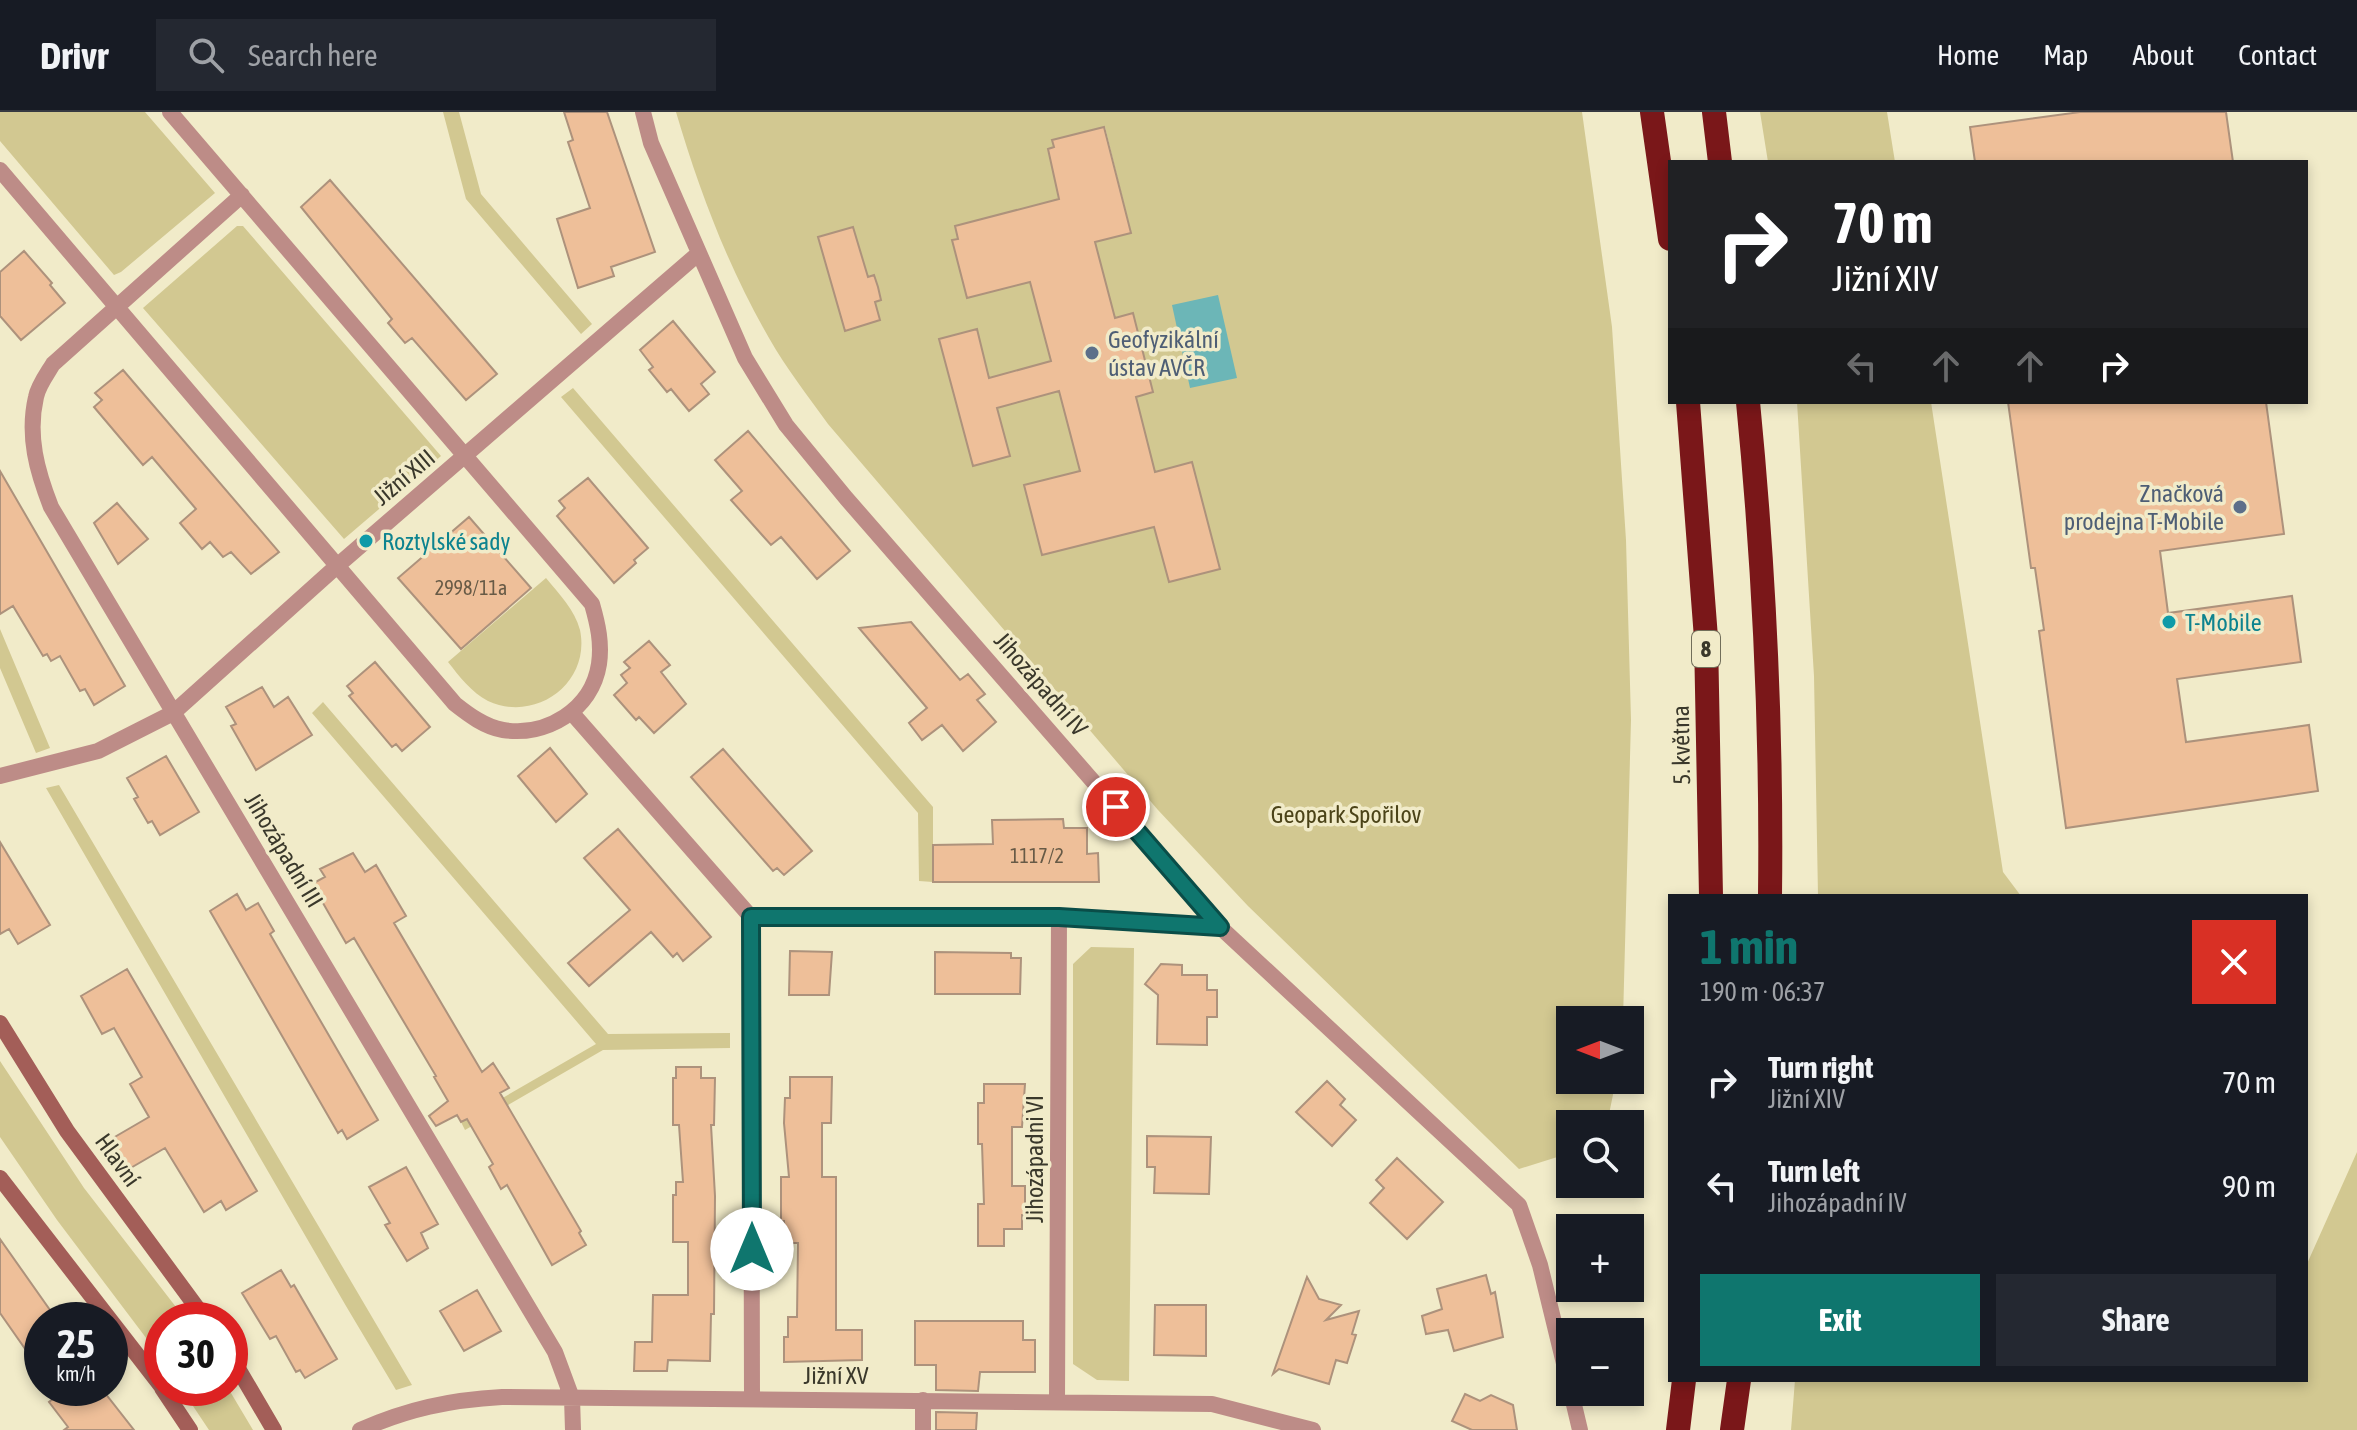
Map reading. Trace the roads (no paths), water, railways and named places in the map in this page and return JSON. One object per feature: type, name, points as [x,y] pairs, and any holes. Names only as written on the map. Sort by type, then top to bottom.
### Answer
[{"type":"highway","points":[[1652,112],[1668,225]]},
{"type":"highway","points":[[1714,112],[1720,160]]},
{"type":"highway","name":"5. května","points":[[1688,404],[1706,638],[1711,894]]},
{"type":"highway","points":[[1748,404],[1765,631],[1770,894]]},
{"type":"highway","points":[[1678,1430],[1684,1382]]},
{"type":"highway","points":[[1732,1430],[1739,1382]]},
{"type":"highway","points":[[1749,1430],[1751,1382]]},
{"type":"street","points":[[0,170],[455,704],[476,720],[501,730],[530,731],[551,725],[572,713],[589,693],[599,667],[601,636],[592,604],[170,112]]},
{"type":"street","name":"Jihozápadní IV","points":[[643,112],[651,143],[745,358],[786,425],[1220,927],[1519,1205],[1540,1265],[1556,1332]]},
{"type":"street","name":"Jihozápadní III","points":[[242,195],[53,364],[36,395],[31,432],[38,473],[51,507],[555,1352],[572,1398],[573,1430]]},
{"type":"street","name":"Jižní XIII","points":[[0,776],[98,751],[173,713],[337,566],[699,253]]},
{"type":"street","points":[[572,713],[751,917],[752,1399]]},
{"type":"street","points":[[751,917],[1059,917],[1220,927]]},
{"type":"street","name":"Jihozápadni VI","points":[[1057,1401],[1059,917]]},
{"type":"street","name":"Hlavní","points":[[0,1023],[67,1131],[193,1302]]},
{"type":"street","points":[[0,1178],[144,1365]]},
{"type":"street","points":[[248,1386],[274,1430]]},
{"type":"street","name":"Jižní XV","points":[[360,1430],[415,1408],[502,1397],[1212,1404],[1313,1430]]},
{"type":"street","points":[[923,1400],[923,1430]]},
{"type":"street","points":[[174,1406],[190,1430]]},
{"type":"street","name":"Jihozápadní IV","points":[[1574,1406],[1580,1430]]},
{"type":"water","points":[[1218,295],[1237,378],[1190,388],[1172,305]]},
{"type":"place","name":"Geofyzikální ústav AVČR","points":[[1092,353]]},
{"type":"place","name":"Značková prodejna T-Mobile","points":[[2240,507]]},
{"type":"place","name":"Roztylské sady","points":[[366,541]]},
{"type":"place","name":"T-Mobile","points":[[2169,622]]},
{"type":"park label","name":"Geopark Spořilov","points":[[1346,814]]}]
